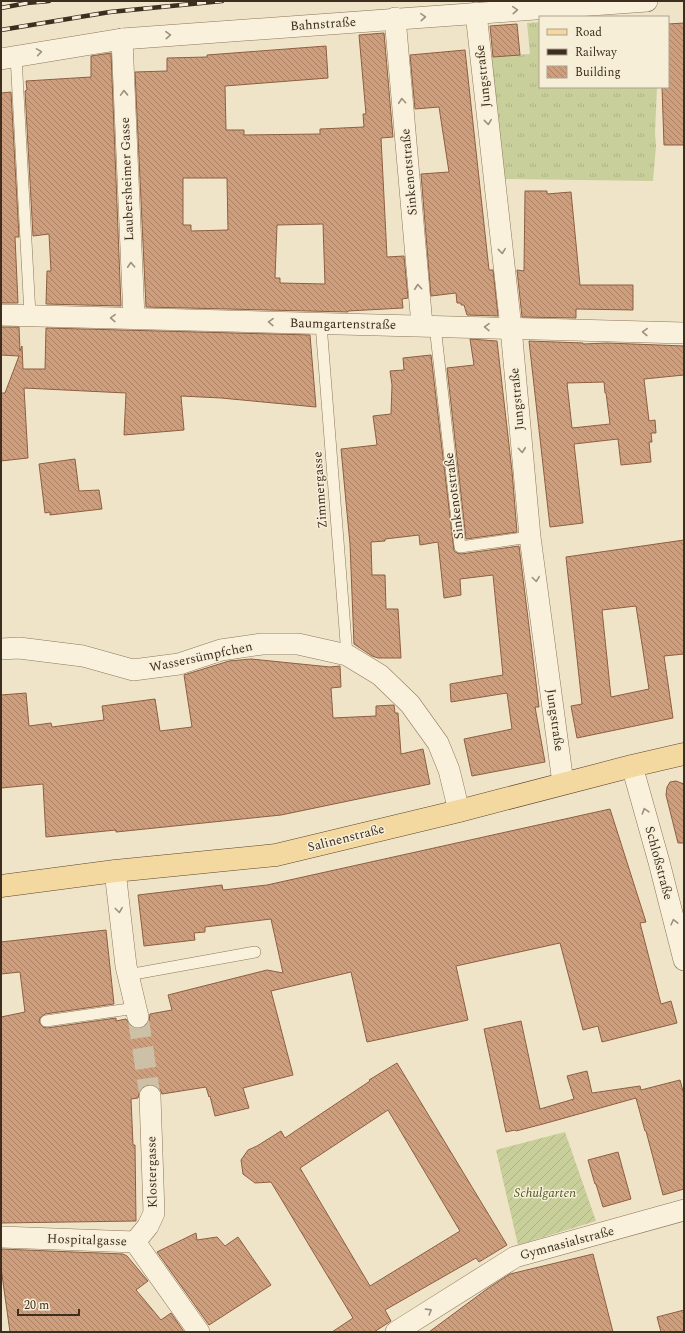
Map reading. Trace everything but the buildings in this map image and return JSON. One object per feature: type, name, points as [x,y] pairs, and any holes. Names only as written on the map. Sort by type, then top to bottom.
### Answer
[{"type":"main road","name":"Salinenstraße","points":[[1,886],[115,871],[276,855],[459,811],[684,754]]},
{"type":"street","name":"Bahnstraße","points":[[9,58],[122,39],[395,18],[647,1]]},
{"type":"street","name":"Jungstraße","points":[[476,13],[511,328],[530,537],[563,784]]},
{"type":"street","name":"Sinkenotstraße","points":[[395,18],[428,326]]},
{"type":"street","name":"Laubersheimer Gasse","points":[[122,39],[134,318]]},
{"type":"street","name":"Baumgartenstraße","points":[[1,314],[684,333]]},
{"type":"street","name":"Wassersümpfchen","points":[[1,649],[24,648],[83,656],[133,670],[179,664],[221,650],[262,644],[298,644],[347,655],[380,675],[410,704],[438,743],[448,770],[459,811]]},
{"type":"street","name":"Schloßstraße","points":[[632,766],[659,862],[684,960]]},
{"type":"street","points":[[115,871],[128,975],[137,1013]]},
{"type":"street","name":"Klostergasse","points":[[135,1242],[148,1226],[154,1213],[150,1096]]},
{"type":"street","name":"Gymnasialstraße","points":[[396,1332],[515,1257],[684,1210]]},
{"type":"street","name":"Hospitalgasse","points":[[1,1237],[135,1242],[199,1332]]},
{"type":"lane","points":[[9,58],[30,315]]},
{"type":"lane","name":"Zimmergasse","points":[[321,324],[347,655]]},
{"type":"lane","name":"Sinkenotstraße","points":[[428,326],[460,548],[530,537]]},
{"type":"lane","points":[[128,975],[255,952]]},
{"type":"lane","points":[[46,1021],[137,1013]]},
{"type":"green space","points":[[539,22],[539,88],[657,88],[655,133],[656,146],[653,181],[502,179],[489,57],[530,54],[527,23]]},
{"type":"green space","name":"Schulgarten","points":[[565,1132],[596,1221],[518,1245],[496,1150]]},
{"type":"tunnel","points":[[138,1017],[150,1096]]},
{"type":"railway","points":[[1,8],[49,1]]},
{"type":"railway","points":[[1,30],[110,12],[222,1]]}]
